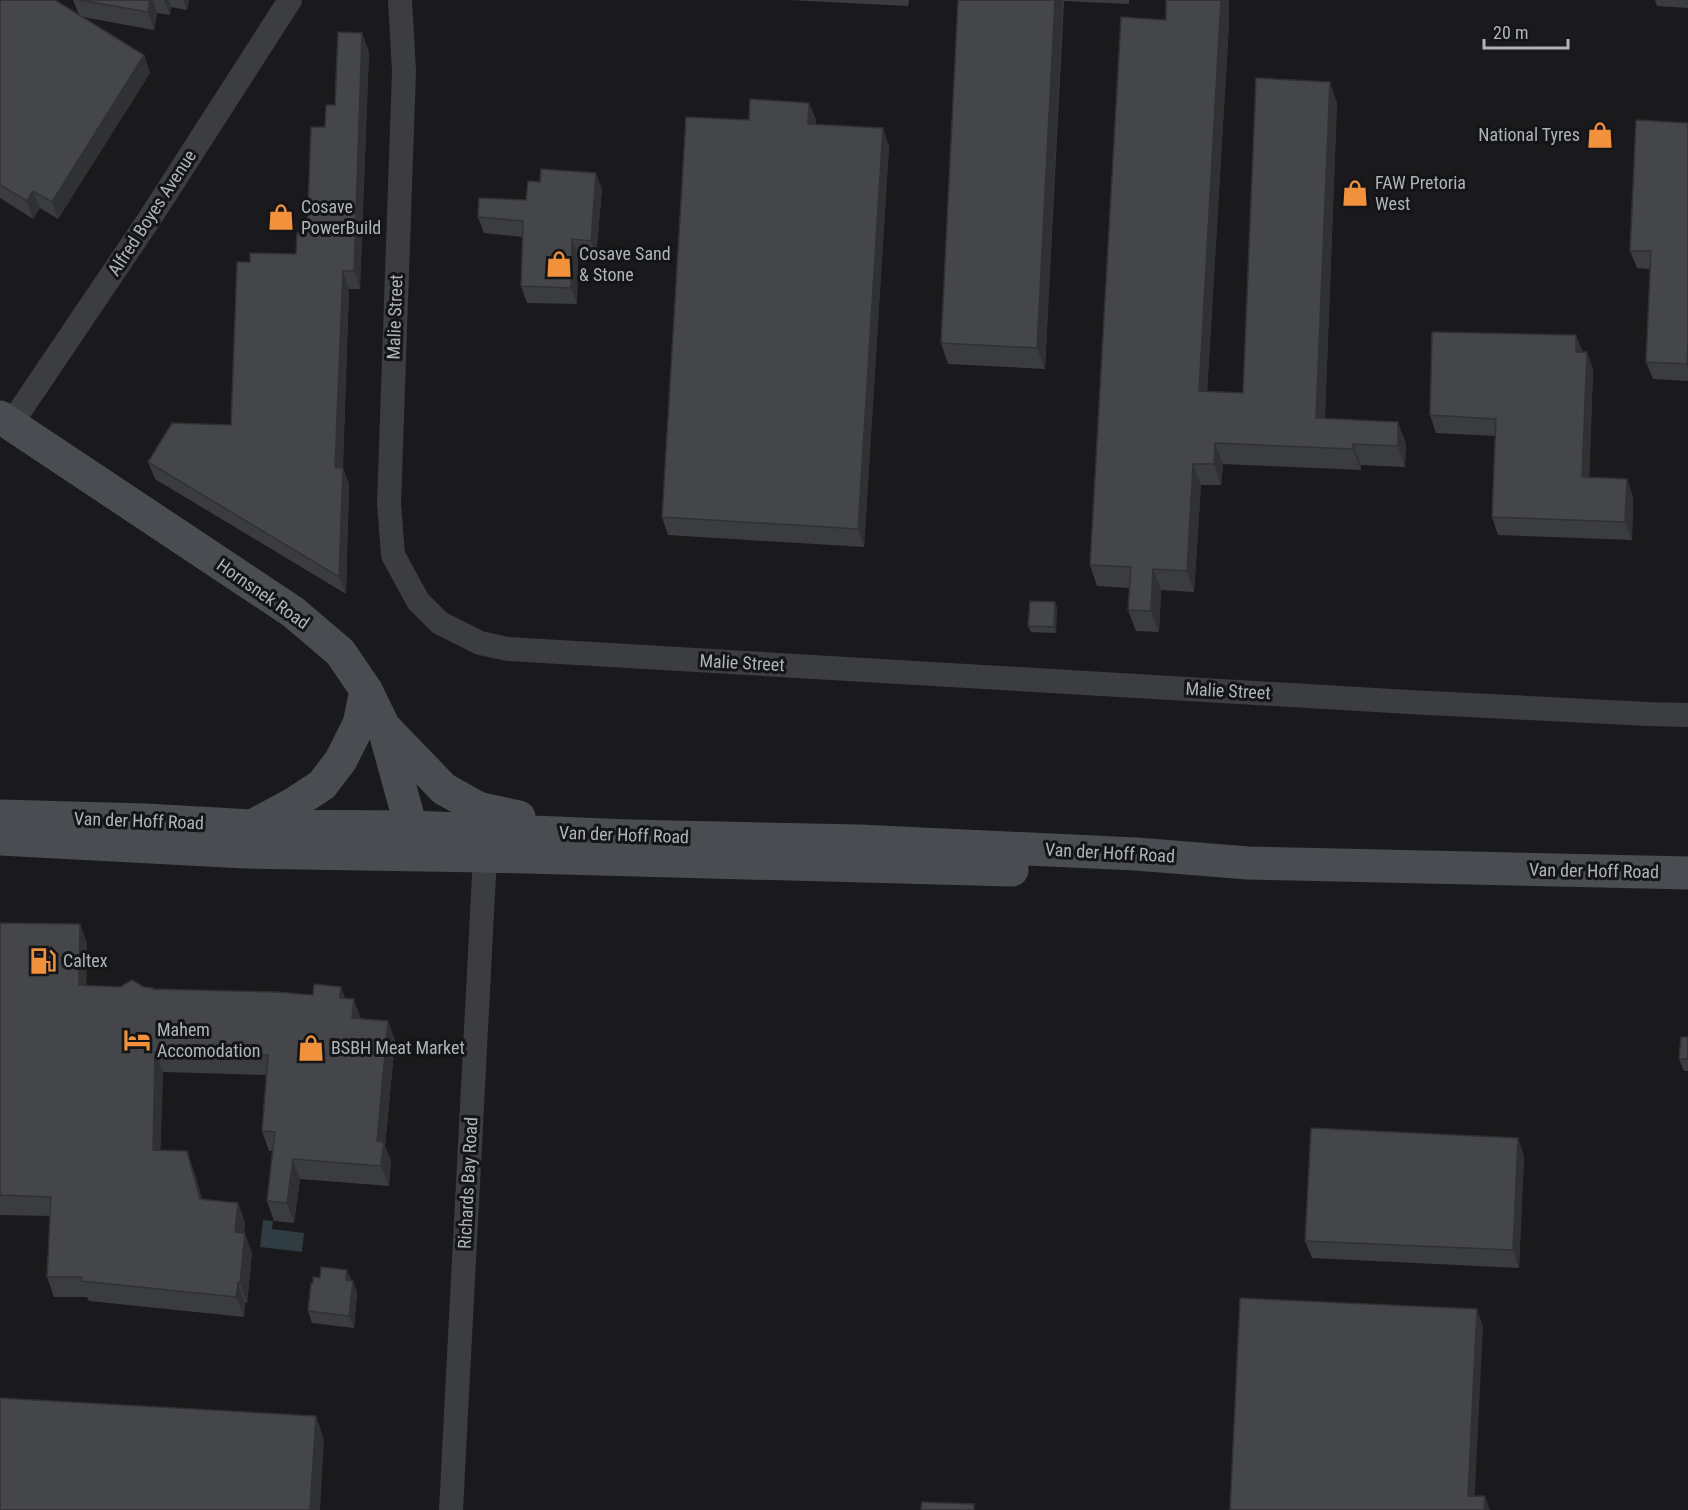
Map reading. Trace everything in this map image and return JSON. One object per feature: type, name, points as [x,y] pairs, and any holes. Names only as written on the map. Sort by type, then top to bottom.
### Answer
[{"type":"main road","name":"Hornsnek Road","points":[[5,420],[293,612],[340,652],[366,690],[383,725],[412,842]]},
{"type":"main road","points":[[252,826],[322,785],[341,760],[359,724],[366,690]]},
{"type":"main road","points":[[383,725],[444,789],[478,808],[521,818],[629,836]]},
{"type":"main road","name":"Van der Hoff Road","points":[[0,816],[252,826],[412,842],[485,856],[1047,871],[1151,869],[1248,863]]},
{"type":"main road","name":"Van der Hoff Road","points":[[0,838],[244,852],[412,842],[629,836],[860,841],[1136,854],[1248,863],[1688,873]]},
{"type":"street","name":"Alfred Boyes Avenue","points":[[5,420],[150,218],[290,0]]},
{"type":"street","name":"Malie Street","points":[[400,0],[404,71],[389,504],[393,555],[418,601],[440,623],[480,643],[508,649],[1409,702],[1688,715]]},
{"type":"street","name":"Richards Bay Road","points":[[451,1510],[485,856]]},
{"type":"shaded area","points":[[263,1220],[273,1221],[272,1229],[304,1233],[302,1252],[260,1247]]},
{"type":"building","points":[[0,0],[55,0],[144,55],[52,202],[33,191],[27,201],[0,185]]},
{"type":"building","points":[[79,0],[150,0],[148,12]]},
{"type":"building","points":[[958,0],[1055,0],[1037,348],[941,343]]},
{"type":"building","points":[[1166,0],[1221,0],[1199,391],[1243,393],[1256,78],[1330,82],[1316,418],[1398,422],[1398,446],[1353,444],[1353,449],[1215,443],[1214,464],[1193,464],[1187,571],[1153,569],[1151,611],[1128,610],[1131,567],[1090,565],[1121,17],[1166,20]]},
{"type":"building","points":[[338,32],[362,33],[354,271],[343,271],[335,467],[343,468],[339,577],[148,462],[172,423],[231,425],[237,262],[250,262],[250,253],[296,254],[297,233],[307,233],[311,127],[325,127],[326,105],[335,105]]},
{"type":"building","points":[[750,99],[809,103],[808,124],[883,128],[858,529],[662,517],[686,117],[749,120]]},
{"type":"building","points":[[1636,120],[1688,123],[1687,364],[1646,362],[1651,251],[1630,251]]},
{"type":"building","points":[[541,169],[596,173],[591,241],[572,239],[571,288],[521,286],[523,221],[478,217],[479,198],[526,200],[528,181],[540,182]]},
{"type":"building","points":[[1432,332],[1576,335],[1576,352],[1587,352],[1582,477],[1627,479],[1625,522],[1492,517],[1496,419],[1430,415]]},
{"type":"building","points":[[1030,601],[1055,602],[1054,627],[1028,626]]},
{"type":"building","points":[[0,923],[80,924],[79,985],[120,987],[132,980],[153,989],[313,995],[314,984],[341,987],[340,998],[354,999],[352,1018],[388,1021],[377,1141],[384,1142],[381,1166],[293,1159],[287,1203],[267,1201],[275,1132],[262,1131],[268,1055],[155,1052],[153,1150],[187,1151],[200,1199],[238,1203],[235,1232],[245,1233],[240,1283],[238,1283],[236,1297],[81,1281],[82,1277],[47,1277],[51,1197],[0,1195]]},
{"type":"building","points":[[1681,1037],[1688,1037],[1688,1059],[1679,1059]]},
{"type":"building","points":[[1311,1128],[1518,1138],[1513,1250],[1305,1241]]},
{"type":"building","points":[[321,1267],[347,1270],[346,1280],[353,1281],[349,1316],[308,1311],[311,1283],[313,1283],[313,1277],[320,1278]]},
{"type":"building","points":[[1240,1298],[1477,1309],[1468,1496],[1485,1496],[1484,1510],[1230,1510]]},
{"type":"building","points":[[0,1398],[316,1416],[310,1510],[0,1510]]},
{"type":"building","points":[[922,1502],[974,1504],[974,1510],[921,1510]]},
{"type":"place","name":"National Tyres","points":[[1600,135]]},
{"type":"place","name":"FAW Pretoria West","points":[[1355,193]]},
{"type":"place","name":"Cosave PowerBuild","points":[[281,217]]},
{"type":"place","name":"Cosave Sand & Stone","points":[[559,264]]},
{"type":"place","name":"Caltex","points":[[43,961]]},
{"type":"place","name":"Mahem Accomodation","points":[[137,1040]]},
{"type":"place","name":"BSBH Meat Market","points":[[311,1048]]}]
